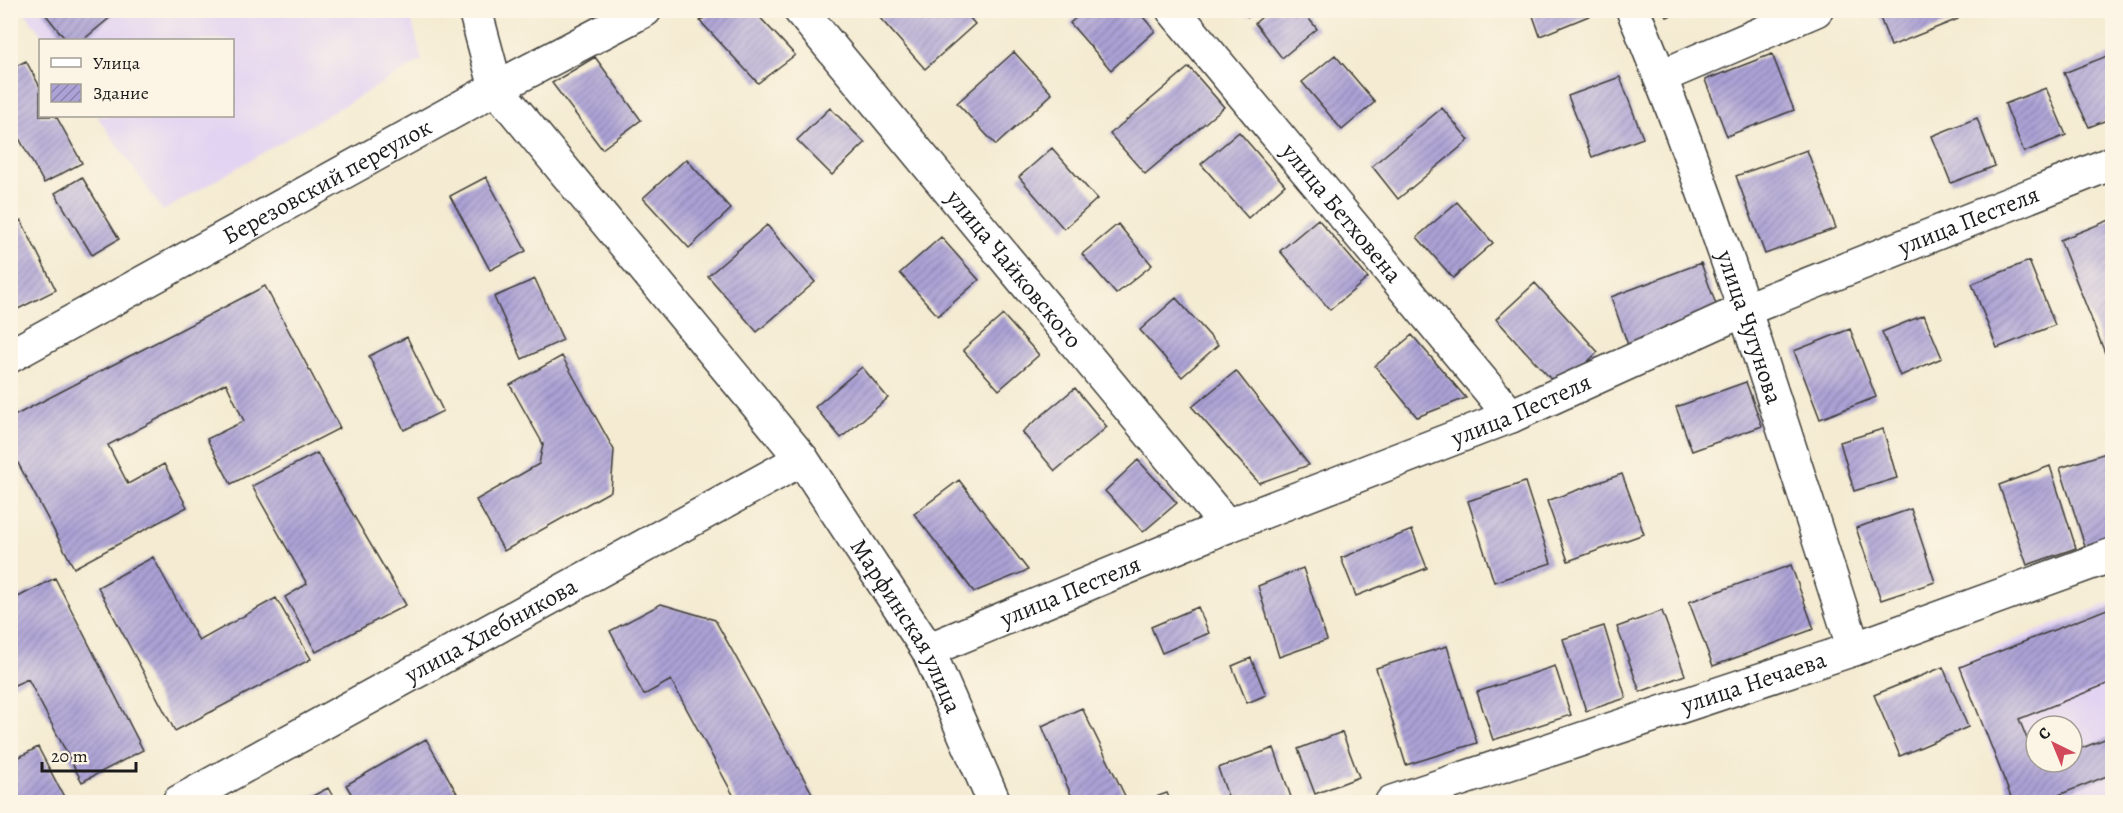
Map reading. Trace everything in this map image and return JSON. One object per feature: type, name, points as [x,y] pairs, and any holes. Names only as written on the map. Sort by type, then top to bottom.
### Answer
[{"type":"street","points":[[475,10],[496,88]]},
{"type":"street","name":"Березовский переулок","points":[[10,356],[496,88],[645,10]]},
{"type":"street","name":"улица Чайковского","points":[[800,10],[1227,526]]},
{"type":"street","name":"улица Бетховена","points":[[1173,10],[1511,416]]},
{"type":"street","name":"улица Чугунова","points":[[1633,10],[1660,77],[1744,310],[1854,648]]},
{"type":"street","points":[[1660,77],[1816,10]]},
{"type":"street","name":"Марфинская улица","points":[[496,88],[802,459],[928,650],[994,802]]},
{"type":"street","name":"улица Пестеля","points":[[928,650],[1227,526],[1511,416],[1744,310],[2112,163]]},
{"type":"street","name":"улица Хлебникова","points":[[179,802],[802,459]]},
{"type":"street","name":"улица Нечаева","points":[[1392,802],[1854,648],[2112,555]]},
{"type":"shaded area","points":[[24,11],[409,11],[422,60],[163,211],[98,117],[234,117],[234,39],[44,39]]},
{"type":"shaded area","points":[[2112,602],[2112,802],[2012,802],[1955,663]]},
{"type":"building","points":[[42,10],[119,10],[84,39],[65,39]]},
{"type":"building","points":[[714,10],[753,10],[795,55],[758,83],[700,21]]},
{"type":"building","points":[[889,10],[963,10],[975,24],[925,69],[880,18]]},
{"type":"building","points":[[1084,10],[1137,10],[1155,31],[1111,70],[1070,23]]},
{"type":"building","points":[[1243,10],[1256,10],[1248,17]]},
{"type":"building","points":[[1270,10],[1302,10],[1317,29],[1282,58],[1255,23]]},
{"type":"building","points":[[1531,10],[1595,10],[1596,13],[1540,36]]},
{"type":"building","points":[[1664,10],[1683,10],[1683,11],[1667,17]]},
{"type":"building","points":[[1877,10],[1955,10],[1958,19],[1891,46]]},
{"type":"building","points":[[1014,52],[1052,94],[996,145],[957,103]]},
{"type":"building","points":[[1772,54],[1794,110],[1727,136],[1705,80]]},
{"type":"building","points":[[2112,54],[2112,118],[2089,127],[2064,73]]},
{"type":"building","points":[[1335,55],[1375,102],[1342,130],[1302,82]]},
{"type":"building","points":[[595,57],[641,120],[602,149],[552,83]]},
{"type":"building","points":[[26,61],[39,85],[39,117],[57,117],[82,163],[44,183],[10,122],[10,69]]},
{"type":"building","points":[[1189,67],[1224,107],[1145,174],[1110,134]]},
{"type":"building","points":[[1620,77],[1643,138],[1592,157],[1568,96]]},
{"type":"building","points":[[2046,88],[2066,135],[2024,152],[2005,104]]},
{"type":"building","points":[[830,108],[865,143],[832,175],[797,140]]},
{"type":"building","points":[[1442,108],[1469,140],[1398,199],[1372,166]]},
{"type":"building","points":[[1977,118],[1995,166],[1951,183],[1932,136]]},
{"type":"building","points":[[1239,132],[1285,185],[1248,218],[1201,164]]},
{"type":"building","points":[[1052,148],[1097,199],[1064,229],[1019,177]]},
{"type":"building","points":[[1807,150],[1836,228],[1765,254],[1736,176]]},
{"type":"building","points":[[686,159],[731,209],[689,248],[643,198]]},
{"type":"building","points":[[82,177],[119,239],[92,255],[55,193]]},
{"type":"building","points":[[486,177],[526,251],[490,270],[450,196]]},
{"type":"building","points":[[1457,202],[1493,243],[1453,278],[1417,237]]},
{"type":"building","points":[[1318,219],[1368,278],[1330,310],[1280,251]]},
{"type":"building","points":[[2112,219],[2112,362],[2109,363],[2060,240]]},
{"type":"building","points":[[21,220],[56,290],[10,313],[10,225]]},
{"type":"building","points":[[1118,224],[1152,265],[1116,294],[1082,254]]},
{"type":"building","points":[[767,225],[815,282],[757,332],[708,276]]},
{"type":"building","points":[[941,237],[979,280],[938,316],[900,273]]},
{"type":"building","points":[[2029,261],[2055,325],[1997,348],[1972,284]]},
{"type":"building","points":[[1701,263],[1718,310],[1628,345],[1611,297]]},
{"type":"building","points":[[535,279],[563,340],[522,359],[494,297]]},
{"type":"building","points":[[1535,283],[1598,352],[1559,388],[1496,319]]},
{"type":"building","points":[[265,286],[340,428],[231,484],[207,439],[244,421],[226,383],[108,445],[128,484],[164,464],[187,507],[74,568],[10,448],[10,418]]},
{"type":"building","points":[[1176,298],[1218,345],[1182,377],[1140,330]]},
{"type":"building","points":[[1003,315],[1039,355],[999,390],[963,350]]},
{"type":"building","points":[[1924,315],[1942,358],[1900,376],[1882,332]]},
{"type":"building","points":[[1850,329],[1876,397],[1820,419],[1794,351]]},
{"type":"building","points":[[1412,335],[1466,398],[1417,417],[1375,366]]},
{"type":"building","points":[[407,337],[443,411],[404,430],[369,356]]},
{"type":"building","points":[[562,356],[614,450],[611,491],[504,551],[476,500],[539,464],[543,444],[510,385]]},
{"type":"building","points":[[862,367],[888,398],[841,438],[815,407]]},
{"type":"building","points":[[1236,371],[1309,465],[1259,483],[1192,407]]},
{"type":"building","points":[[1746,382],[1762,426],[1692,451],[1676,407]]},
{"type":"building","points":[[1075,388],[1107,427],[1055,471],[1022,432]]},
{"type":"building","points":[[1883,429],[1897,478],[1854,491],[1840,442]]},
{"type":"building","points":[[2112,451],[2112,540],[2086,549],[2060,468]]},
{"type":"building","points":[[317,453],[406,605],[316,652],[285,597],[307,584],[252,486]]},
{"type":"building","points":[[1138,460],[1177,503],[1143,532],[1105,491]]},
{"type":"building","points":[[2050,466],[2076,548],[2027,565],[1999,485]]},
{"type":"building","points":[[1622,474],[1644,534],[1568,561],[1547,501]]},
{"type":"building","points":[[959,480],[1028,570],[974,592],[914,514]]},
{"type":"building","points":[[1525,482],[1551,563],[1494,582],[1468,501]]},
{"type":"building","points":[[1911,509],[1935,582],[1881,600],[1856,528]]},
{"type":"building","points":[[1412,530],[1427,568],[1356,596],[1341,558]]},
{"type":"building","points":[[153,557],[199,641],[276,598],[311,659],[175,731],[98,587]]},
{"type":"building","points":[[1791,565],[1814,629],[1713,666],[1689,602]]},
{"type":"building","points":[[1303,568],[1327,640],[1279,657],[1258,586]]},
{"type":"building","points":[[55,578],[143,750],[82,782],[28,679],[10,687],[10,601]]},
{"type":"building","points":[[661,604],[715,620],[817,802],[737,802],[671,680],[644,695],[610,631]]},
{"type":"building","points":[[1198,607],[1209,633],[1162,653],[1151,627]]},
{"type":"building","points":[[2112,607],[2112,682],[2032,714],[2024,714],[2024,717],[2019,719],[2024,731],[2024,774],[2084,774],[2084,747],[2112,736],[2112,774],[2041,802],[2013,802],[1960,667]]},
{"type":"building","points":[[1662,611],[1685,675],[1640,692],[1617,627]]},
{"type":"building","points":[[1604,626],[1626,698],[1586,711],[1563,639]]},
{"type":"building","points":[[1447,646],[1477,743],[1406,765],[1376,668]]},
{"type":"building","points":[[1251,658],[1266,695],[1247,703],[1232,666]]},
{"type":"building","points":[[1555,666],[1571,715],[1493,740],[1477,692]]},
{"type":"building","points":[[1943,667],[1968,727],[1900,756],[1874,695]]},
{"type":"building","points":[[1082,708],[1128,802],[1074,802],[1042,726]]},
{"type":"building","points":[[1342,732],[1359,777],[1315,794],[1298,749]]},
{"type":"building","points":[[426,739],[462,802],[356,802],[346,785]]},
{"type":"building","points":[[38,747],[64,797],[53,802],[10,802],[10,762]]},
{"type":"building","points":[[1274,748],[1292,800],[1286,802],[1230,802],[1218,768]]},
{"type":"building","points":[[328,788],[336,802],[301,802]]},
{"type":"building","points":[[1167,793],[1171,802],[1142,802]]}]
